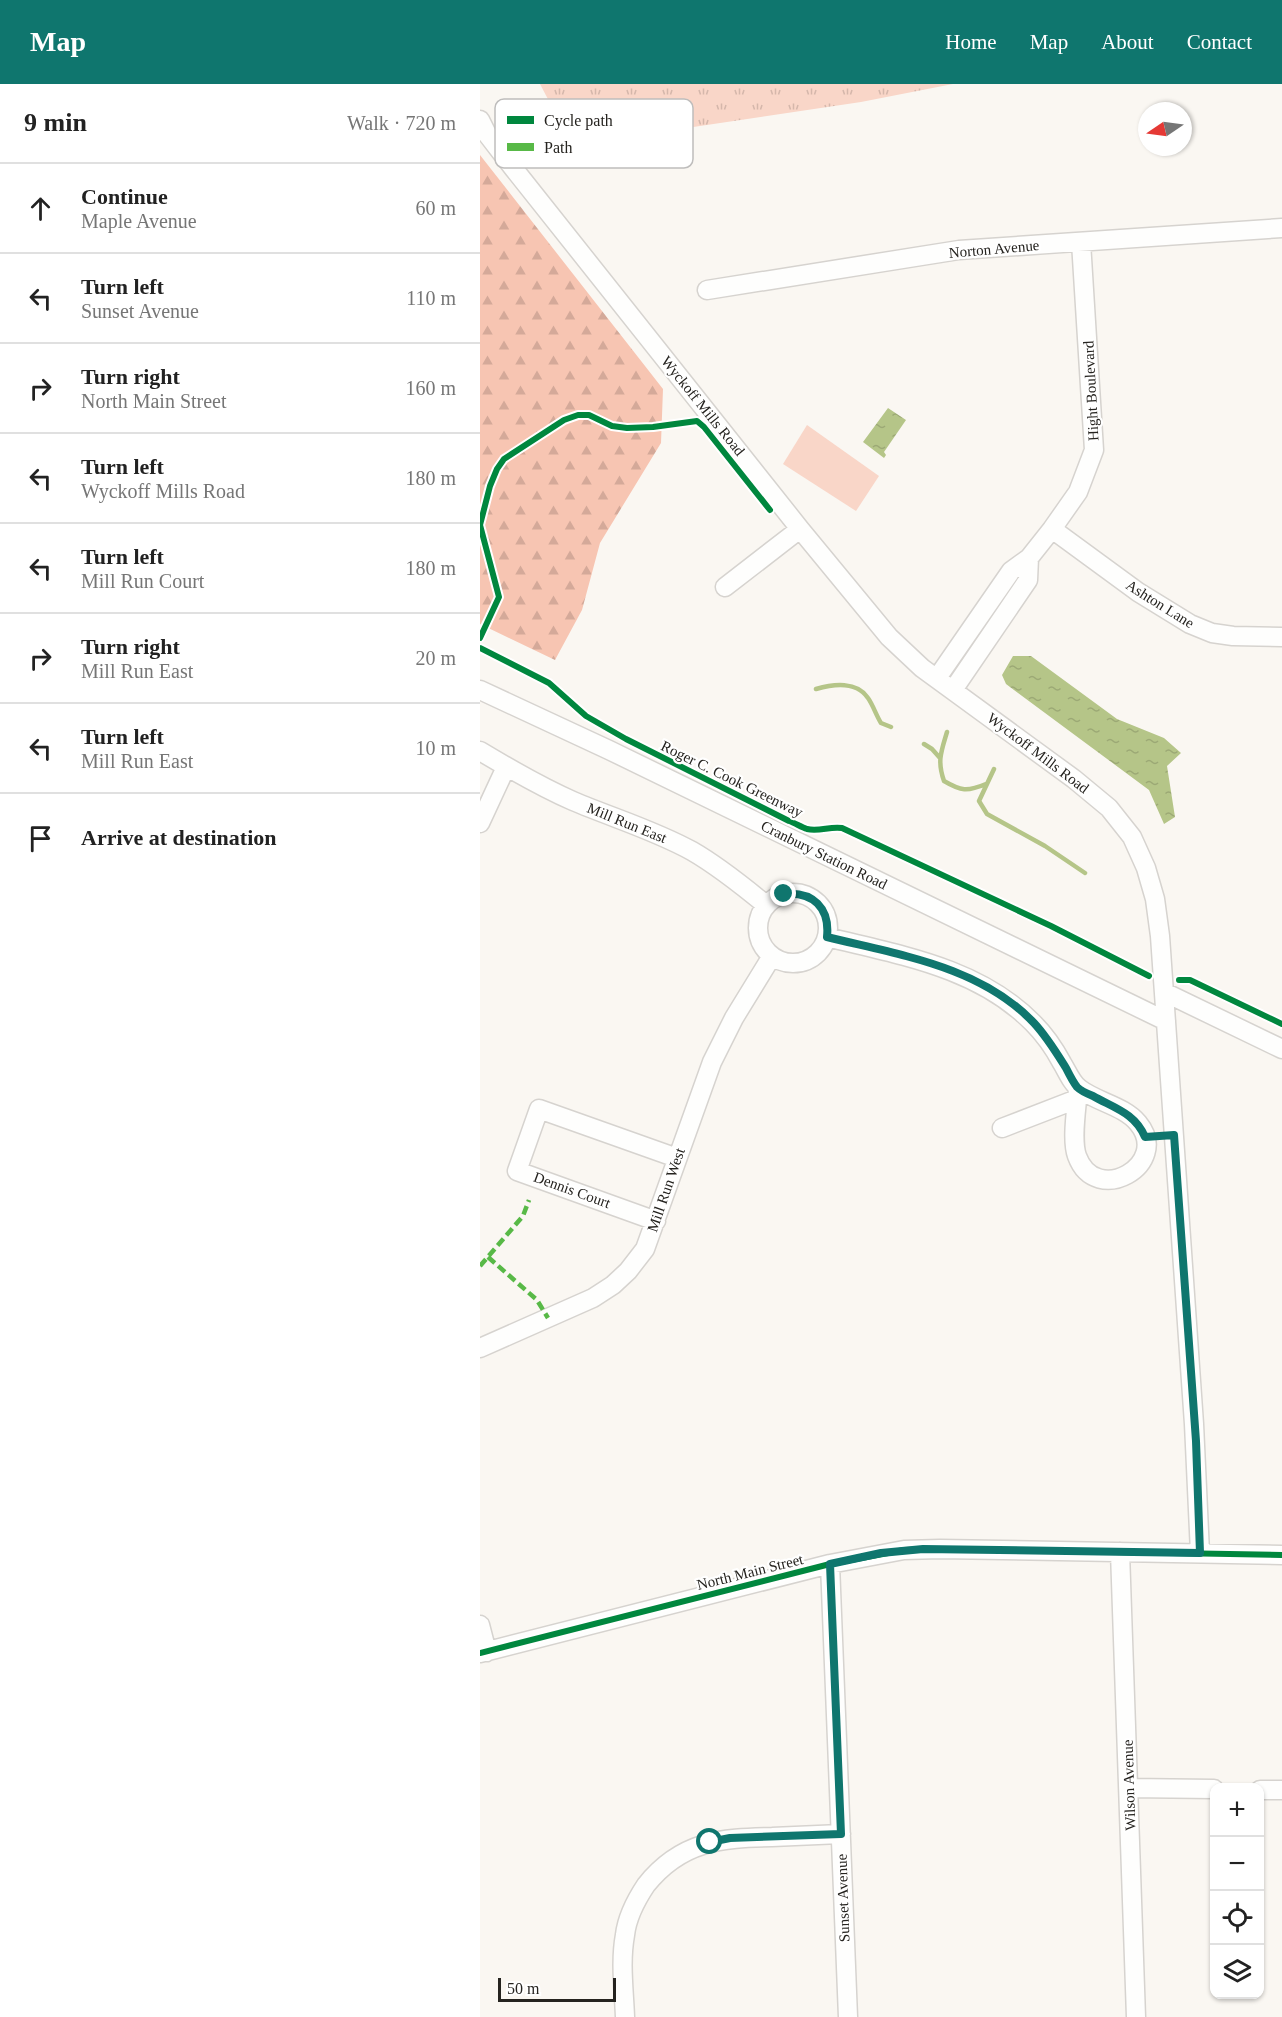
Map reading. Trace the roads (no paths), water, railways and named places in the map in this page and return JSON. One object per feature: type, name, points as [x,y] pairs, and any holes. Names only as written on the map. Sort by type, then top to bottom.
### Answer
[{"type":"street","name":"Wyckoff Mills Road","points":[[480,120],[495,144]]},
{"type":"street","name":"Wyckoff Mills Road","points":[[513,168],[800,530],[889,637],[911,659],[1074,779],[1109,808],[1132,837],[1146,868],[1155,898],[1164,992],[1200,1553]]},
{"type":"street","name":"Norton Avenue","points":[[707,290],[959,250],[1282,228]]},
{"type":"street","name":"Hight Boulevard","points":[[937,678],[1011,571],[1029,558],[1053,530],[1078,492],[1094,450],[1081,242]]},
{"type":"street","points":[[725,587],[800,530]]},
{"type":"street","name":"Ashton Lane","points":[[1053,530],[1138,592],[1190,624],[1212,633],[1233,636],[1282,637]]},
{"type":"street","name":"Hight Boulevard","points":[[953,690],[1028,580],[1029,558]]},
{"type":"street","points":[[975,624],[991,635]]},
{"type":"street","name":"Cranbury Station Road","points":[[480,690],[609,750],[1166,1021]]},
{"type":"street","name":"Mill Run East","points":[[480,751],[572,801],[663,836],[694,852],[766,905]]},
{"type":"street","points":[[480,823],[506,767]]},
{"type":"street","points":[[784,894],[804,895],[821,907],[828,927],[827,937],[823,946],[809,959],[790,962],[772,956],[764,947],[758,926],[766,905],[774,898],[784,894]]},
{"type":"street","points":[[827,937],[925,960],[961,974],[991,990],[1021,1011],[1035,1024],[1052,1046],[1078,1094],[1077,1155],[1089,1173],[1100,1179],[1112,1180],[1125,1177],[1143,1160],[1146,1149],[1145,1137],[1140,1125],[1133,1118],[1078,1094],[1002,1128]]},
{"type":"street","name":"Mill Run West","points":[[480,1348],[593,1298],[613,1285],[628,1271],[645,1249],[712,1062],[734,1018],[772,956]]},
{"type":"street","points":[[1164,992],[1282,1048]]},
{"type":"street","name":"Dennis Court","points":[[656,1221],[517,1171],[539,1109],[677,1158]]},
{"type":"street","points":[[1145,1137],[1174,1135]]},
{"type":"street","name":"North Main Street","points":[[483,1652],[881,1553],[923,1549],[1282,1555]]},
{"type":"street","name":"Wilson Avenue","points":[[1120,1552],[1136,2017]]},
{"type":"street","name":"Sunset Avenue","points":[[830,1564],[848,2017]]},
{"type":"street","points":[[480,1625],[483,1652]]},
{"type":"street","points":[[1129,1788],[1210,1789]]},
{"type":"street","points":[[1264,1790],[1282,1790]]},
{"type":"street","points":[[626,2017],[623,1954],[625,1934],[631,1912],[654,1875],[689,1850],[710,1842],[730,1838],[841,1834]]},
{"type":"water","points":[[888,408],[906,420],[884,452],[886,455],[884,458],[863,442]]},
{"type":"water","points":[[1013,656],[1031,656],[1117,719],[1164,738],[1181,753],[1167,766],[1175,817],[1164,824],[1149,790],[1006,684],[1002,675]]},
{"type":"waterway","points":[[816,689],[837,685],[858,689],[868,698],[881,723],[891,727]]},
{"type":"waterway","points":[[947,732],[941,756],[944,781],[964,789],[986,784]]},
{"type":"waterway","points":[[924,744],[940,758]]},
{"type":"waterway","points":[[994,769],[979,801],[987,814],[1045,846],[1085,873]]}]
